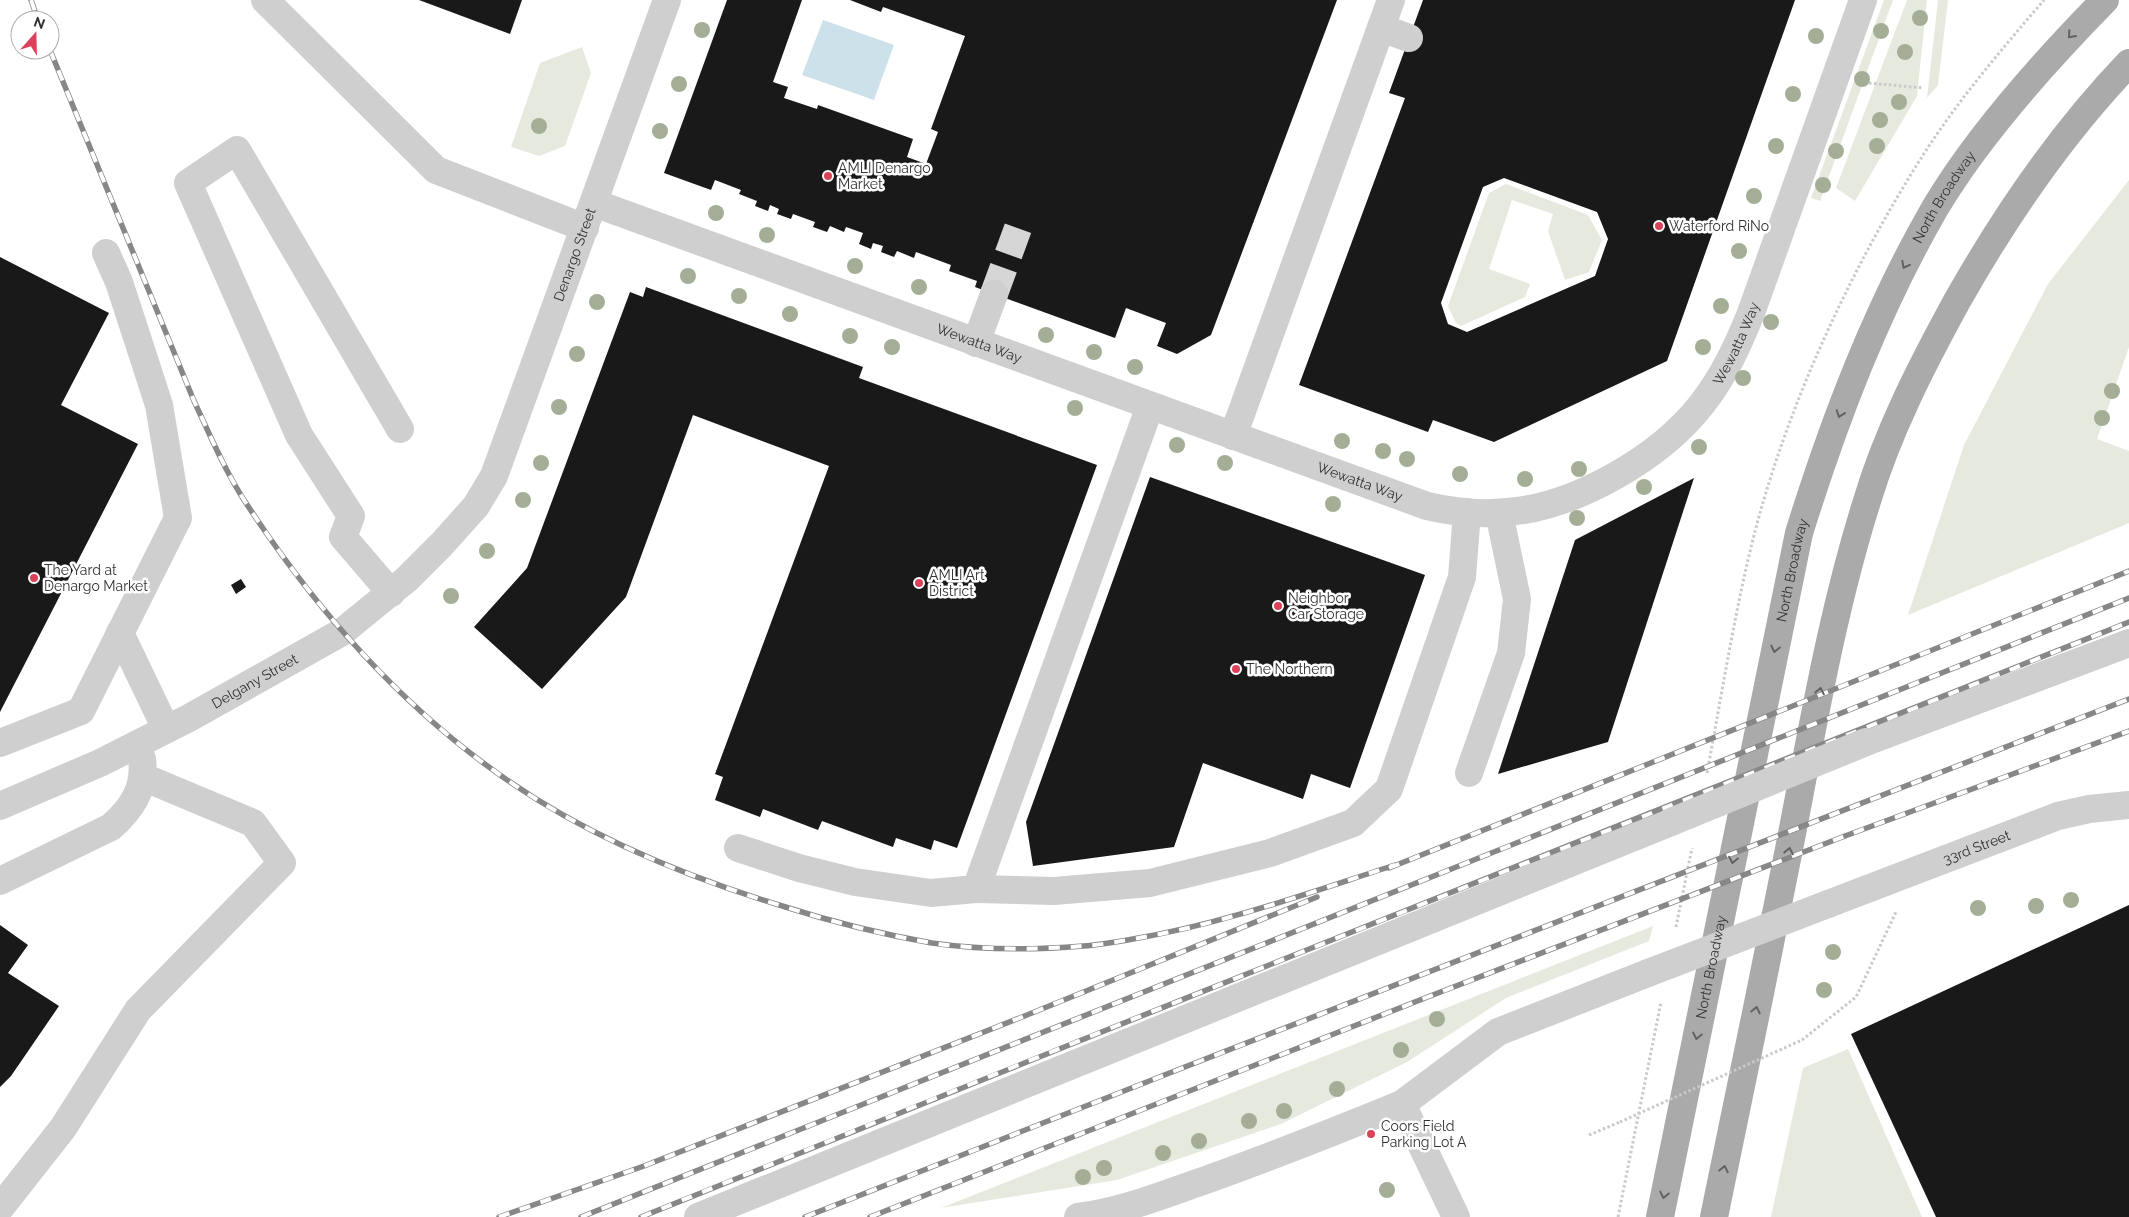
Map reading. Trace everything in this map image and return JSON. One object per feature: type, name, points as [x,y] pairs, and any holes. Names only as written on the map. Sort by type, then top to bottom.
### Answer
[{"type":"main road","name":"North Broadway","points":[[1660,1217],[1799,533],[1836,424],[1897,280],[1936,207],[1985,136],[2026,86],[2105,0]]},
{"type":"main road","points":[[1714,1217],[1836,609],[1868,498],[1904,406],[1934,342],[1998,232],[2075,124],[2108,85],[2129,64]]},
{"type":"street","name":"Wewatta Way","points":[[265,0],[436,170],[589,215],[976,343],[1427,506],[1467,512],[1499,513],[1543,506],[1595,485],[1632,466],[1658,447],[1681,426],[1706,398],[1721,377],[1751,313],[1863,0]]},
{"type":"street","name":"Denargo Street","points":[[476,506],[494,476],[667,0]]},
{"type":"street","points":[[1233,436],[1391,0]]},
{"type":"street","points":[[1381,28],[1409,38]]},
{"type":"street","points":[[391,593],[344,537],[351,516],[299,435],[188,183],[237,150],[400,429]]},
{"type":"street","points":[[0,743],[81,711],[178,518],[159,405],[119,282],[106,254]]},
{"type":"street","points":[[976,343],[994,294]]},
{"type":"street","points":[[976,889],[1150,406]]},
{"type":"street","name":"Delgany Street","points":[[0,806],[100,763],[166,729],[342,632],[391,593],[442,544],[476,506]]},
{"type":"street","points":[[738,848],[799,868],[855,882],[931,894],[976,889],[1054,891],[1150,883],[1270,853],[1353,823],[1389,789],[1462,577],[1467,512]]},
{"type":"street","points":[[1469,773],[1511,654],[1517,599],[1499,513]]},
{"type":"street","points":[[120,633],[166,729]]},
{"type":"street","points":[[698,1217],[1866,742],[2129,643]]},
{"type":"street","points":[[0,881],[111,827],[126,814],[136,800],[143,777],[142,752],[139,743]]},
{"type":"street","points":[[0,1208],[62,1128],[138,1010],[282,863],[253,823],[143,777]]},
{"type":"street","name":"33rd Street","points":[[1078,1217],[1096,1215],[1154,1198],[1261,1160],[1402,1104],[1498,1032],[1648,973],[2058,816],[2089,809],[2129,805]]},
{"type":"street","points":[[1402,1104],[1456,1217]]},
{"type":"path","points":[[1869,83],[1923,88]]},
{"type":"path","points":[[1589,1135],[1802,1040],[1856,997],[1896,912]]},
{"type":"shaded area","points":[[1884,0],[1893,0],[1820,201],[1811,198]]},
{"type":"shaded area","points":[[1907,0],[1927,0],[1917,96],[1855,201],[1836,188]]},
{"type":"shaded area","points":[[1938,0],[1948,0],[1938,85],[1927,98]]},
{"type":"shaded area","points":[[582,47],[591,73],[565,146],[539,156],[511,147],[540,63]]},
{"type":"shaded area","points":[[2129,180],[2129,347],[2097,439],[2129,451],[2129,523],[1908,615],[1964,445],[2048,284]]},
{"type":"shaded area","points":[[1506,184],[1588,215],[1602,240],[1589,272],[1565,280],[1548,231],[1553,214],[1512,200],[1489,269],[1530,284],[1525,297],[1461,326],[1456,323],[1448,306],[1489,193]]},
{"type":"shaded area","points":[[1653,926],[1649,941],[1506,998],[1407,1062],[1281,1124],[1117,1180],[941,1208]]},
{"type":"shaded area","points":[[1848,1049],[1922,1217],[1771,1217],[1803,1068]]},
{"type":"water","points":[[823,20],[894,45],[874,100],[802,75]]},
{"type":"building","points":[[419,0],[522,0],[510,34]]},
{"type":"building","name":"AMLI Denargo Market","points":[[727,0],[802,0],[773,82],[788,87],[784,98],[817,109],[818,105],[913,139],[907,157],[926,164],[938,132],[931,129],[965,36],[883,7],[881,12],[850,0],[1337,0],[1211,335],[1177,354],[1157,346],[1166,323],[1126,308],[1115,338],[975,287],[977,281],[949,271],[951,265],[916,252],[914,258],[897,251],[894,257],[881,252],[883,246],[873,243],[871,249],[859,244],[863,233],[846,227],[844,232],[830,226],[827,232],[813,227],[815,222],[793,214],[791,219],[777,214],[779,209],[770,205],[768,211],[755,206],[757,201],[739,194],[741,190],[715,180],[711,190],[664,173]]},
{"type":"building","name":"Waterford RiNo","points":[[1423,0],[1795,0],[1667,361],[1494,442],[1433,420],[1428,432],[1299,385],[1405,98],[1389,93]],"holes":[[[1504,178],[1597,212],[1608,239],[1595,276],[1467,332],[1448,324],[1441,303],[1483,187]]]},
{"type":"building","name":"The Yard at Denargo Market","points":[[0,257],[109,313],[61,405],[138,444],[0,712]]},
{"type":"building","name":"AMLI Art District","points":[[646,287],[863,367],[859,378],[1097,465],[957,848],[934,840],[931,850],[896,838],[893,847],[822,821],[818,830],[763,809],[760,817],[715,800],[723,777],[715,774],[829,466],[693,415],[626,597],[542,689],[474,627],[527,568],[630,292],[643,297]]},
{"type":"building","name":"The Northern","points":[[1150,477],[1425,575],[1350,788],[1311,774],[1303,799],[1203,763],[1174,847],[1033,866],[1026,822]]},
{"type":"building","points":[[1694,478],[1608,742],[1498,774],[1575,540]]},
{"type":"building","points":[[241,579],[246,587],[236,594],[231,585]]},
{"type":"building","points":[[2129,905],[2129,1217],[1936,1217],[1851,1034]]},
{"type":"building","points":[[0,925],[28,945],[8,973],[59,1006],[11,1076],[0,1087]]},
{"type":"tunnel","points":[[994,294],[1021,220]]},
{"type":"railway","points":[[31,0],[34,10]]},
{"type":"railway","points":[[54,60],[194,401],[238,491],[272,542],[329,616],[360,651],[427,717],[500,775],[565,816],[634,851],[742,893],[874,931],[932,943],[969,947],[1027,949],[1083,946],[1167,933],[1265,907],[1395,865]]},
{"type":"railway","points":[[1389,868],[2129,571]]},
{"type":"railway","points":[[581,1217],[2129,598]]},
{"type":"railway","points":[[641,1217],[2129,622]]},
{"type":"railway","points":[[805,1217],[2129,699]]},
{"type":"railway","points":[[870,1217],[1425,998],[1845,836],[2129,731]]},
{"type":"railway","points":[[499,1217],[644,1166],[1027,1015],[1317,897]]},
{"type":"place","name":"AMLI Denargo Market","points":[[828,176]]},
{"type":"place","name":"Waterford RiNo","points":[[1659,226]]},
{"type":"place","name":"The Yard at Denargo Market","points":[[34,578]]},
{"type":"place","name":"AMLI Art District","points":[[919,583]]},
{"type":"place","name":"Neighbor Car Storage","points":[[1278,606]]},
{"type":"place","name":"The Northern","points":[[1236,669]]},
{"type":"place","name":"Coors Field Parking Lot A","points":[[1371,1134]]}]
